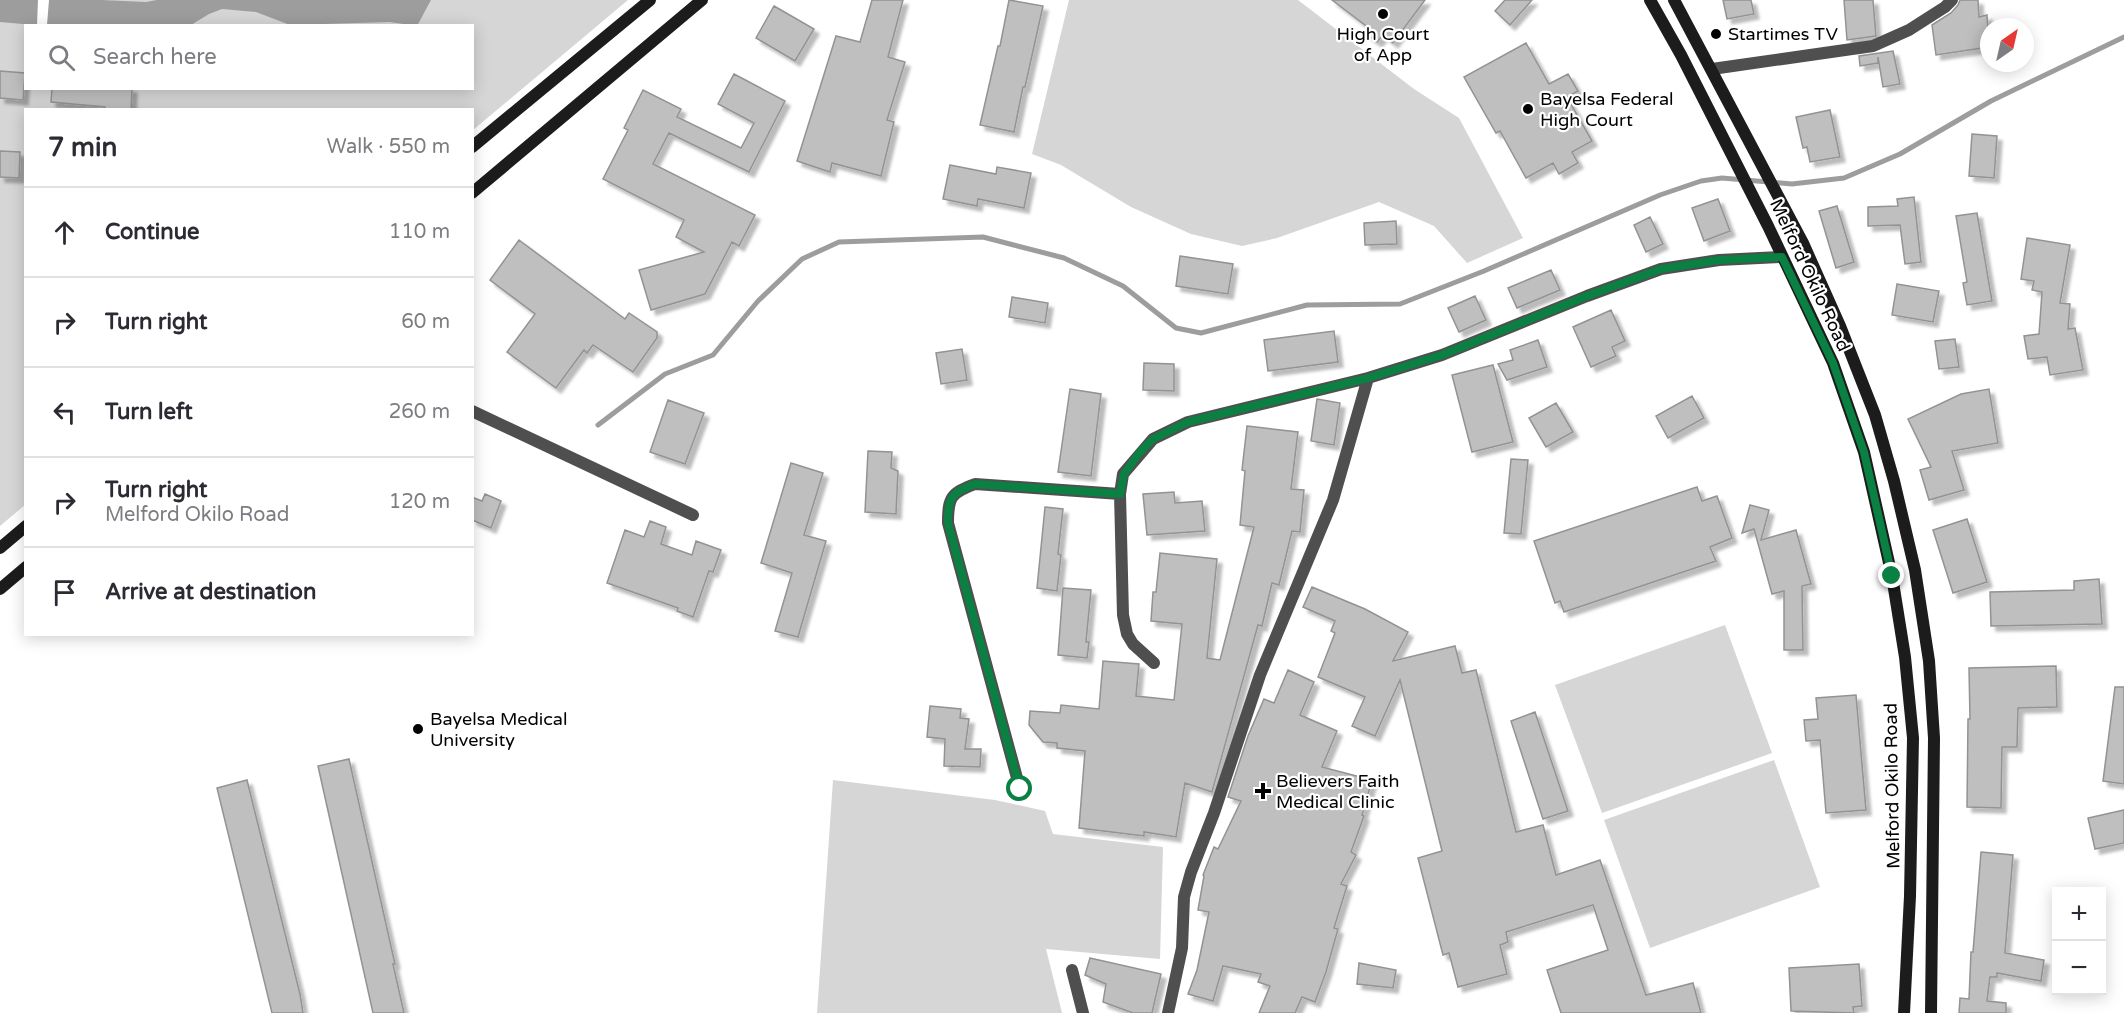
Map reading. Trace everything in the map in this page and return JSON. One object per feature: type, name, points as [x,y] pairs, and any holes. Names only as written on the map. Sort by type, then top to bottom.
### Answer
[{"type":"main road","points":[[474,145],[650,0]]},
{"type":"main road","points":[[474,191],[702,0]]},
{"type":"main road","name":"Melford Okilo Road","points":[[1650,0],[1682,55],[1768,226],[1833,363],[1864,452],[1892,576],[1904,646],[1913,738],[1910,896],[1904,1013]]},
{"type":"main road","name":"Melford Okilo Road","points":[[1674,0],[1791,222],[1840,326],[1875,415],[1894,481],[1915,570],[1929,661],[1934,738],[1931,1013]]},
{"type":"main road","points":[[0,548],[24,528]]},
{"type":"main road","points":[[0,589],[24,569]]},
{"type":"street","points":[[1712,69],[1873,46],[1909,30],[1953,0]]},
{"type":"street","points":[[1154,663],[1133,644],[1127,634],[1123,615],[1120,494],[1124,474],[1153,439],[1188,422],[1368,378],[1442,355],[1587,296],[1661,269],[1719,260],[1782,257]]},
{"type":"street","points":[[1168,1013],[1182,948],[1184,897],[1191,872],[1214,813],[1260,675],[1333,500],[1368,378]]},
{"type":"street","points":[[474,412],[693,515]]},
{"type":"street","points":[[1020,789],[948,523],[948,506],[957,491],[975,484],[1120,494]]},
{"type":"street","points":[[1072,970],[1083,1013]]},
{"type":"shaded area","points":[[0,0],[628,0],[474,129],[474,108],[24,108],[24,506],[0,526]]},
{"type":"shaded area","points":[[0,0],[146,2],[157,0],[431,0],[418,24],[390,22],[287,24],[256,12],[222,9],[193,24],[24,24],[0,22]]},
{"type":"shaded area","points":[[1069,0],[1298,0],[1414,89],[1459,118],[1523,238],[1467,263],[1434,226],[1379,202],[1277,238],[1242,246],[1191,234],[1131,207],[1061,165],[1032,154]]},
{"type":"shaded area","points":[[1725,625],[1772,753],[1602,813],[1555,685]]},
{"type":"shaded area","points":[[1774,760],[1820,887],[1650,948],[1604,820]]},
{"type":"shaded area","points":[[833,780],[995,800],[1045,811],[1053,834],[1163,847],[1160,959],[1046,949],[1062,1013],[817,1013]]},
{"type":"pier","points":[[38,0],[49,0],[47,24],[37,24]]},
{"type":"building","points":[[872,0],[903,0],[888,57],[905,62],[887,120],[894,122],[881,176],[832,163],[830,172],[797,161],[836,36],[860,42]]},
{"type":"building","points":[[1009,0],[1043,6],[1014,132],[980,125]]},
{"type":"building","name":"High Court of App","points":[[1332,0],[1425,0],[1393,43],[1383,35],[1377,42],[1366,34],[1370,29]]},
{"type":"building","points":[[1505,0],[1532,0],[1510,25],[1495,11]]},
{"type":"building","points":[[1723,0],[1751,0],[1754,14],[1727,19]]},
{"type":"building","points":[[1844,0],[1873,0],[1876,36],[1847,40]]},
{"type":"building","points":[[1960,0],[1978,0],[1979,17],[1987,15],[1987,18],[1980,18],[1980,48],[1936,55],[1932,25],[1951,13]]},
{"type":"building","points":[[774,6],[814,29],[795,61],[756,38]]},
{"type":"building","name":"Bayelsa Federal High Court","points":[[1526,43],[1549,84],[1568,74],[1578,91],[1567,97],[1592,141],[1572,152],[1578,163],[1559,174],[1553,163],[1526,178],[1500,131],[1496,133],[1464,77]]},
{"type":"building","points":[[1893,51],[1900,84],[1883,87],[1878,57],[1878,63],[1860,66],[1859,56]]},
{"type":"building","points":[[0,71],[24,73],[23,100],[0,98]]},
{"type":"building","points":[[734,74],[785,101],[749,172],[669,133],[653,164],[755,215],[739,246],[732,242],[705,294],[651,310],[639,270],[704,252],[676,237],[684,220],[603,179],[628,130],[624,128],[643,90],[681,109],[677,117],[741,148],[754,123],[718,104]]},
{"type":"building","points":[[52,90],[132,90],[131,108],[105,108],[51,102]]},
{"type":"building","points":[[1830,110],[1840,157],[1810,162],[1807,147],[1803,148],[1796,117]]},
{"type":"building","points":[[1972,134],[1997,136],[1994,178],[1969,176]]},
{"type":"building","points":[[0,151],[20,152],[19,178],[0,177]]},
{"type":"building","points":[[950,165],[996,174],[997,167],[1031,173],[1024,208],[978,199],[977,206],[943,199]]},
{"type":"building","points":[[1914,197],[1921,262],[1905,264],[1900,225],[1868,226],[1868,207],[1898,206],[1897,199]]},
{"type":"building","points":[[1718,199],[1730,231],[1704,241],[1692,208]]},
{"type":"building","points":[[1837,206],[1854,262],[1836,268],[1819,211]]},
{"type":"building","points":[[1977,213],[1992,301],[1967,305],[1963,283],[1967,282],[1956,216]]},
{"type":"building","points":[[1650,217],[1663,244],[1646,252],[1634,225]]},
{"type":"building","points":[[1396,221],[1397,244],[1365,245],[1364,223]]},
{"type":"building","points":[[2027,238],[2070,245],[2060,303],[2070,304],[2068,329],[2075,328],[2083,370],[2050,375],[2047,357],[2028,359],[2024,336],[2039,334],[2042,292],[2032,290],[2034,281],[2021,279]]},
{"type":"building","points":[[519,240],[625,319],[629,313],[657,332],[657,338],[633,372],[593,345],[587,353],[584,350],[556,388],[507,352],[535,314],[490,280]]},
{"type":"building","points":[[1180,256],[1233,264],[1228,294],[1176,286]]},
{"type":"building","points":[[1551,270],[1560,290],[1517,308],[1508,288]]},
{"type":"building","points":[[1897,284],[1939,291],[1933,322],[1892,315]]},
{"type":"building","points":[[1475,296],[1486,320],[1459,332],[1448,308]]},
{"type":"building","points":[[1012,297],[1048,303],[1045,323],[1009,317]]},
{"type":"building","points":[[1611,310],[1625,341],[1612,347],[1616,356],[1591,367],[1573,327]]},
{"type":"building","points":[[1334,331],[1338,362],[1268,371],[1264,340]]},
{"type":"building","points":[[1955,339],[1959,367],[1939,369],[1935,341]]},
{"type":"building","points":[[1538,340],[1547,367],[1507,380],[1498,364],[1513,360],[1510,350]]},
{"type":"building","points":[[962,349],[967,380],[941,384],[936,353]]},
{"type":"building","points":[[1144,363],[1174,364],[1174,391],[1143,390]]},
{"type":"building","points":[[1493,365],[1513,442],[1472,452],[1452,375]]},
{"type":"building","points":[[1070,389],[1101,394],[1091,476],[1058,472]]},
{"type":"building","points":[[1989,389],[1998,443],[1952,451],[1964,490],[1929,500],[1920,470],[1931,467],[1908,419],[1961,394]]},
{"type":"building","points":[[1692,396],[1704,418],[1668,438],[1656,416]]},
{"type":"building","points":[[1317,399],[1340,403],[1334,445],[1311,441]]},
{"type":"building","points":[[668,400],[704,413],[685,464],[650,452]]},
{"type":"building","points":[[1556,403],[1573,432],[1546,447],[1529,418]]},
{"type":"building","points":[[1247,426],[1298,432],[1291,489],[1304,490],[1300,532],[1292,531],[1279,585],[1272,583],[1262,626],[1258,625],[1212,792],[1185,783],[1176,837],[1144,832],[1144,836],[1079,828],[1085,751],[1057,748],[1057,743],[1043,742],[1029,725],[1030,711],[1060,713],[1061,705],[1099,709],[1103,661],[1139,664],[1136,696],[1174,700],[1182,624],[1151,621],[1153,592],[1156,592],[1160,553],[1217,559],[1207,658],[1220,660],[1254,527],[1240,525],[1245,471],[1242,470]]},
{"type":"building","points":[[868,451],[892,452],[891,468],[898,471],[896,514],[865,512]]},
{"type":"building","points":[[1511,459],[1528,460],[1521,534],[1504,533]]},
{"type":"building","points":[[791,463],[823,473],[804,535],[826,541],[798,637],[775,631],[792,573],[761,563]]},
{"type":"building","points":[[1697,487],[1702,501],[1717,496],[1732,538],[1710,547],[1716,561],[1564,612],[1560,601],[1555,603],[1534,541]]},
{"type":"building","points":[[1174,492],[1175,503],[1202,501],[1205,531],[1147,535],[1143,494]]},
{"type":"building","points":[[485,494],[501,501],[491,528],[474,521],[474,498],[482,501]]},
{"type":"building","points":[[1750,505],[1769,510],[1761,540],[1796,530],[1811,584],[1802,586],[1803,650],[1784,650],[1784,591],[1772,594],[1754,529],[1742,533]]},
{"type":"building","points":[[1045,507],[1063,509],[1057,591],[1037,588]]},
{"type":"building","points":[[1967,519],[1987,582],[1953,593],[1933,530]]},
{"type":"building","points":[[650,521],[666,527],[661,544],[692,555],[696,541],[721,550],[713,572],[709,571],[693,617],[677,611],[678,608],[607,583],[625,530],[644,537]]},
{"type":"building","points":[[2099,579],[2102,624],[1991,626],[1990,592],[2074,590],[2074,581]]},
{"type":"building","points":[[1312,587],[1365,609],[1408,632],[1393,661],[1455,646],[1462,673],[1476,670],[1516,832],[1543,825],[1556,875],[1600,860],[1646,995],[1693,983],[1701,1013],[1561,1013],[1547,970],[1608,950],[1593,905],[1506,932],[1508,942],[1500,945],[1507,974],[1458,987],[1449,953],[1443,955],[1418,858],[1442,851],[1400,680],[1375,736],[1352,726],[1365,697],[1318,677],[1335,633],[1331,631],[1335,621],[1303,607]]},
{"type":"building","points":[[1063,588],[1091,590],[1086,642],[1089,642],[1087,658],[1058,655]]},
{"type":"building","points":[[2056,666],[2057,707],[2018,708],[2017,747],[2002,747],[2001,808],[1967,807],[1969,668]]},
{"type":"building","points":[[1288,670],[1314,682],[1300,715],[1337,731],[1322,767],[1372,780],[1362,815],[1364,816],[1351,852],[1356,855],[1341,884],[1347,886],[1334,928],[1338,929],[1315,1002],[1302,997],[1295,1013],[1259,1013],[1270,986],[1258,982],[1261,974],[1223,966],[1213,1001],[1188,994],[1197,970],[1209,912],[1198,910],[1203,875],[1214,847],[1218,849],[1241,801],[1228,797],[1248,736],[1264,699],[1274,703]]},
{"type":"building","points":[[2115,687],[2124,687],[2124,784],[2103,781]]},
{"type":"building","points":[[1856,695],[1866,810],[1826,813],[1820,740],[1806,741],[1804,720],[1818,719],[1816,698]]},
{"type":"building","points":[[930,706],[961,709],[960,718],[969,719],[965,749],[981,749],[980,767],[944,766],[945,739],[927,737]]},
{"type":"building","points":[[1535,712],[1568,811],[1543,819],[1511,721]]},
{"type":"building","points":[[349,759],[404,1013],[373,1013],[318,766]]},
{"type":"building","points":[[247,780],[303,1013],[272,1013],[217,788]]},
{"type":"building","points":[[2124,810],[2124,843],[2095,849],[2088,818]]},
{"type":"building","points":[[1981,852],[2013,855],[2005,953],[2044,960],[2041,981],[1997,973],[1997,977],[1990,977],[1987,1001],[2006,1003],[2006,1013],[1959,1013],[1960,998],[1969,999],[1971,952],[1973,952]]},
{"type":"building","points":[[1090,958],[1161,974],[1152,1013],[1133,1013],[1103,1002],[1106,984],[1085,975]]},
{"type":"building","points":[[1359,963],[1396,970],[1393,988],[1357,984]]},
{"type":"building","points":[[1859,964],[1862,1006],[1853,1007],[1854,1013],[1791,1011],[1789,968]]},
{"type":"waterway","points":[[598,425],[665,374],[713,355],[758,301],[802,259],[839,242],[983,237],[1064,258],[1123,286],[1176,328],[1201,333],[1307,305],[1400,304],[1484,271],[1660,195],[1701,181],[1722,178],[1792,184],[1844,178],[1900,154],[1991,101],[2124,37]]},
{"type":"place","name":"High Court of App","points":[[1383,14]]},
{"type":"place","name":"Startimes TV","points":[[1716,34]]},
{"type":"place","name":"Bayelsa Federal High Court","points":[[1528,109]]},
{"type":"place","name":"Bayelsa Medical University","points":[[418,729]]},
{"type":"place","name":"Believers Faith Medical Clinic","points":[[1263,791]]},
{"type":"route","points":[[1020,789],[948,523],[948,506],[957,491],[975,484],[1120,494],[1124,474],[1140,452],[1153,439],[1188,422],[1368,378],[1442,355],[1587,296],[1661,269],[1719,260],[1782,257],[1833,363],[1864,452],[1892,576]]}]
